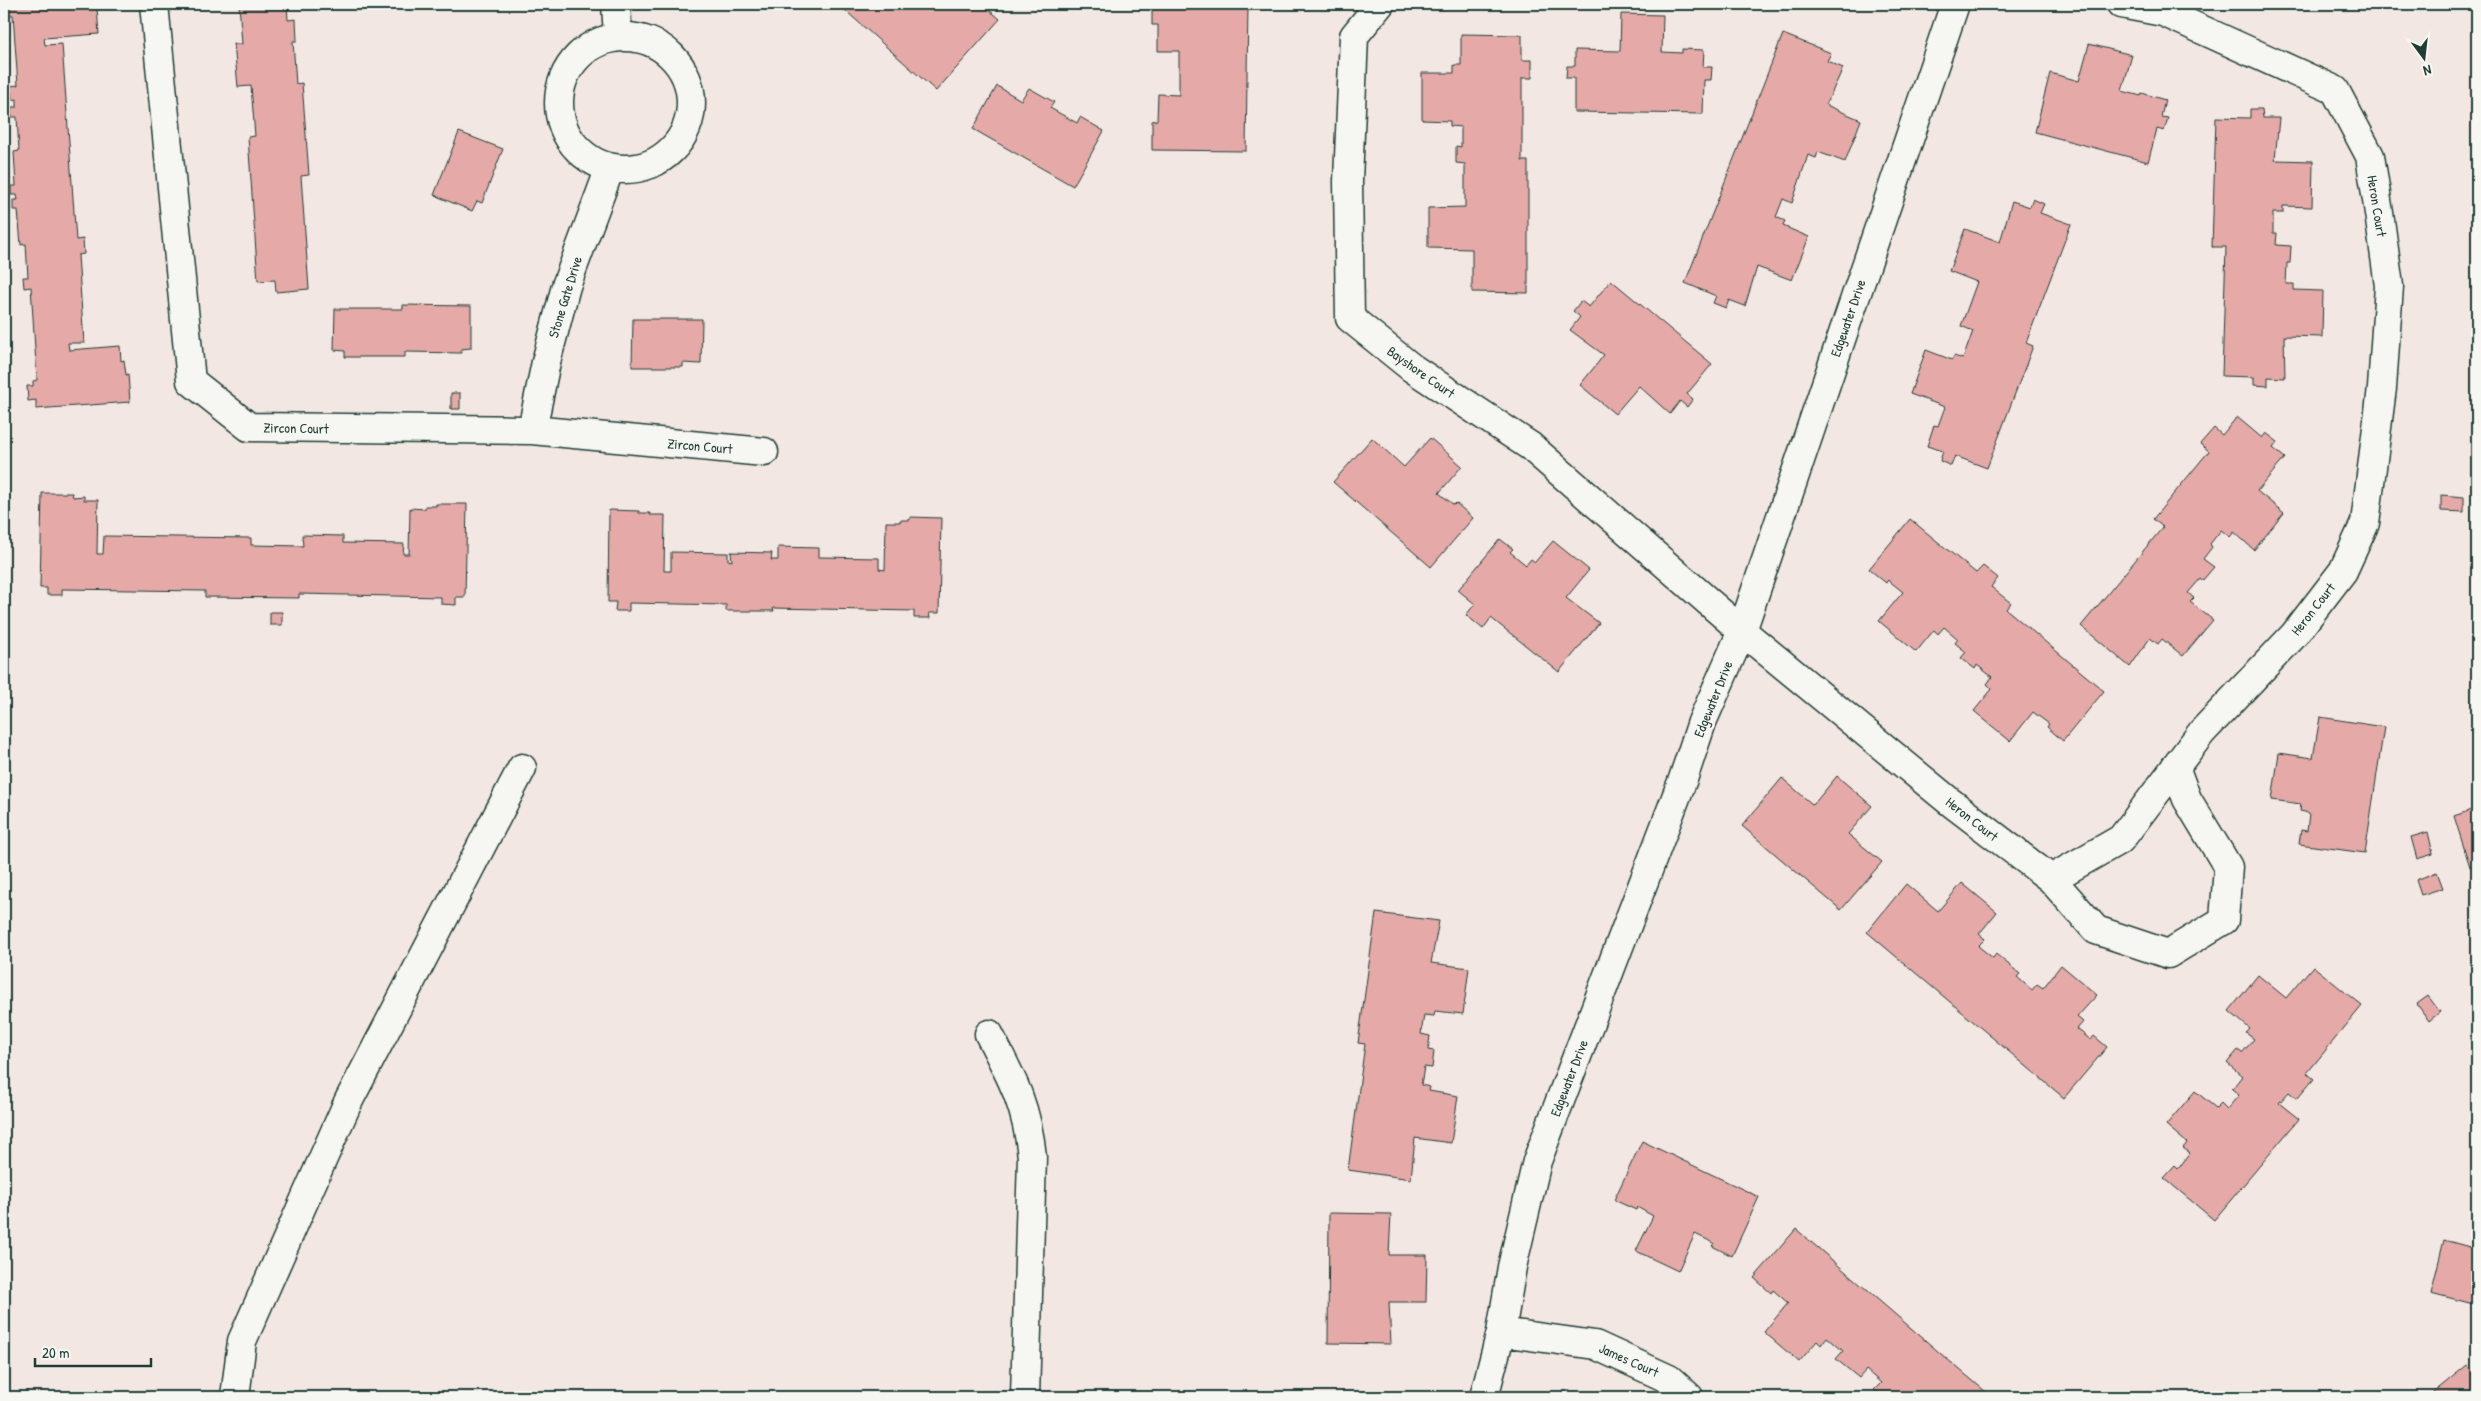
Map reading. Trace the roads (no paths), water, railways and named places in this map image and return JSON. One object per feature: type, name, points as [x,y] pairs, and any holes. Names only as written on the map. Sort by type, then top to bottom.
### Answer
[{"type":"street","name":"Zircon Court","points":[[154,4],[192,381],[249,427],[532,430],[764,452]]},
{"type":"street","points":[[616,4],[618,37]]},
{"type":"street","name":"Bayshore Court","points":[[1380,4],[1354,36],[1348,181],[1350,318],[1412,368],[1530,446],[1742,631]]},
{"type":"street","name":"Edgewater Drive","points":[[1484,1397],[1501,1332],[1512,1267],[1537,1162],[1683,779],[1702,722],[1742,631],[1955,4]]},
{"type":"street","name":"Heron Court","points":[[1742,631],[1949,801],[2052,879],[2121,839],[2202,732],[2294,634],[2343,571],[2365,523],[2382,388],[2389,286],[2370,156],[2335,90],[2163,12],[2121,4]]},
{"type":"street","points":[[618,37],[641,39],[662,48],[678,64],[689,84],[692,107],[686,129],[674,148],[656,163],[634,169],[610,168],[591,160],[581,152],[564,130],[558,110],[560,90],[567,70],[580,54],[598,43],[618,37]]},
{"type":"street","name":"Stone Gate Drive","points":[[532,430],[546,362],[566,286],[610,168]]},
{"type":"street","points":[[2052,879],[2096,930],[2168,954],[2224,920],[2228,867],[2187,800],[2175,767]]},
{"type":"street","points":[[235,1397],[242,1341],[348,1102],[522,768]]},
{"type":"street","points":[[989,1034],[1018,1091],[1029,1130],[1032,1157],[1025,1397]]},
{"type":"street","name":"James Court","points":[[1501,1332],[1595,1345],[1669,1379],[1689,1397]]}]
